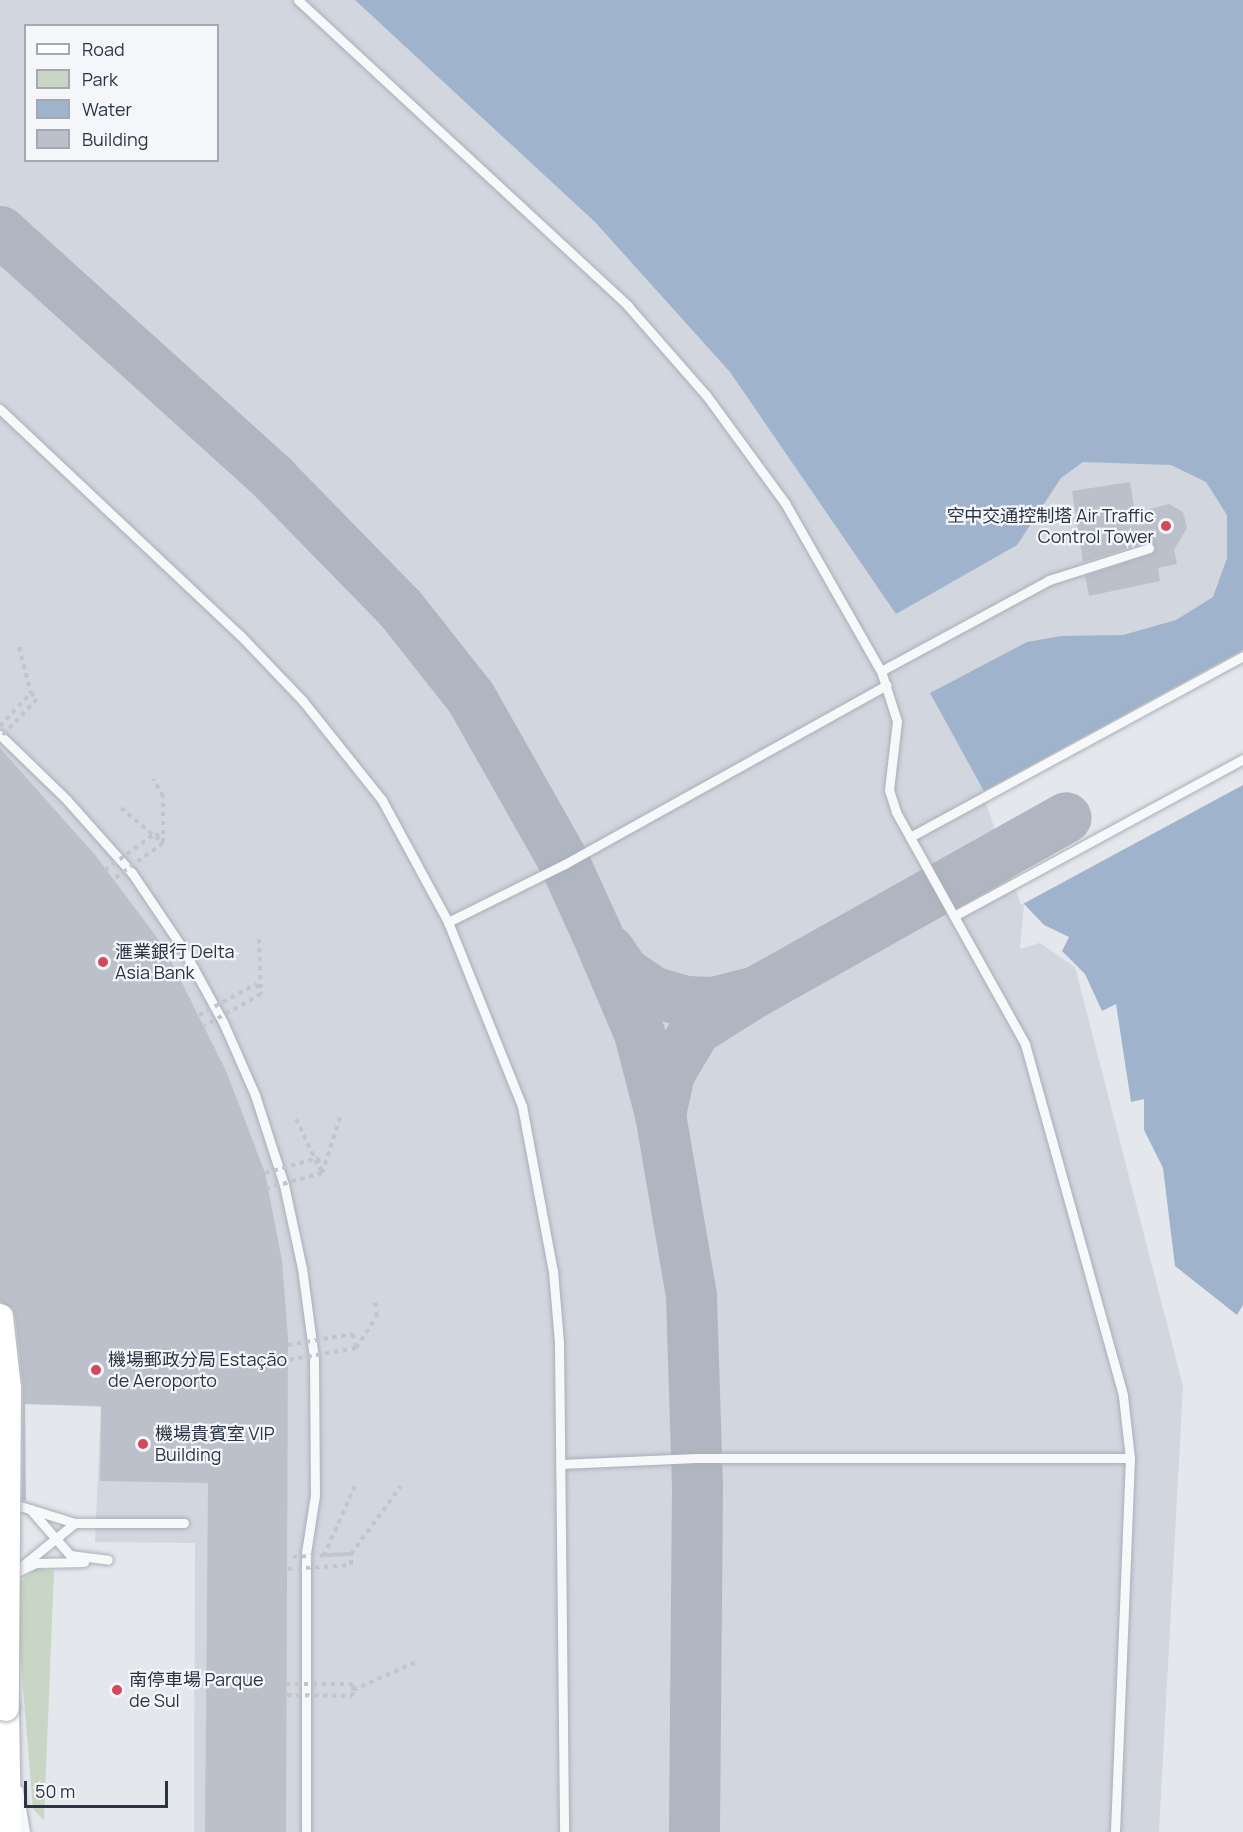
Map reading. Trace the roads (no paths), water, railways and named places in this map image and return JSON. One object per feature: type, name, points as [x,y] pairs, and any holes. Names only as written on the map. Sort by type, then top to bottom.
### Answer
[{"type":"street","points":[[0,1317],[8,1388],[6,1708],[8,1832]]},
{"type":"lane","points":[[298,0],[628,306],[706,395],[786,503],[881,671],[897,721],[889,790],[910,837],[1025,1044],[1123,1396],[1130,1458],[1115,1832]]},
{"type":"lane","points":[[0,410],[240,635],[303,701],[382,800],[448,922],[522,1106],[553,1271],[561,1464],[564,1832]]},
{"type":"lane","points":[[881,671],[1049,580],[1149,548]]},
{"type":"lane","points":[[910,837],[1243,656]]},
{"type":"lane","points":[[448,922],[565,864],[886,685]]},
{"type":"lane","points":[[0,737],[66,799],[132,873],[183,949],[223,1022],[255,1095],[284,1185],[302,1268],[314,1358],[315,1495],[306,1553],[306,1832]]},
{"type":"lane","points":[[954,916],[1243,759]]},
{"type":"lane","points":[[561,1464],[696,1458],[1130,1458]]},
{"type":"lane","points":[[0,1498],[75,1523],[184,1524]]},
{"type":"lane","points":[[18,1569],[36,1563],[108,1560],[70,1555],[52,1538],[30,1509]]},
{"type":"lane","points":[[0,1587],[52,1538],[75,1523]]},
{"type":"lane","points":[[6,1708],[25,1832]]},
{"type":"water","points":[[355,0],[1243,0],[1243,1305],[1237,1315],[1175,1266],[1163,1168],[1144,1130],[1144,1099],[1131,1102],[1116,1004],[1102,1011],[1085,974],[1062,951],[1069,937],[1044,925],[1024,904],[986,795],[930,693],[1027,642],[1061,636],[1123,635],[1176,620],[1213,597],[1227,558],[1227,515],[1206,482],[1171,465],[1083,462],[1061,478],[1017,545],[896,614],[730,372],[595,222]]},
{"type":"place","name":"空中交通控制塔 Air Traffic Control Tower","points":[[1166,526]]},
{"type":"place","name":"滙業銀行 Delta Asia Bank","points":[[103,962]]},
{"type":"place","name":"機場郵政分局 Estação de Aeroporto","points":[[96,1370]]},
{"type":"place","name":"機場貴賓室 VIP Building","points":[[143,1444]]},
{"type":"place","name":"南停車場 Parque de Sul","points":[[117,1690]]}]
